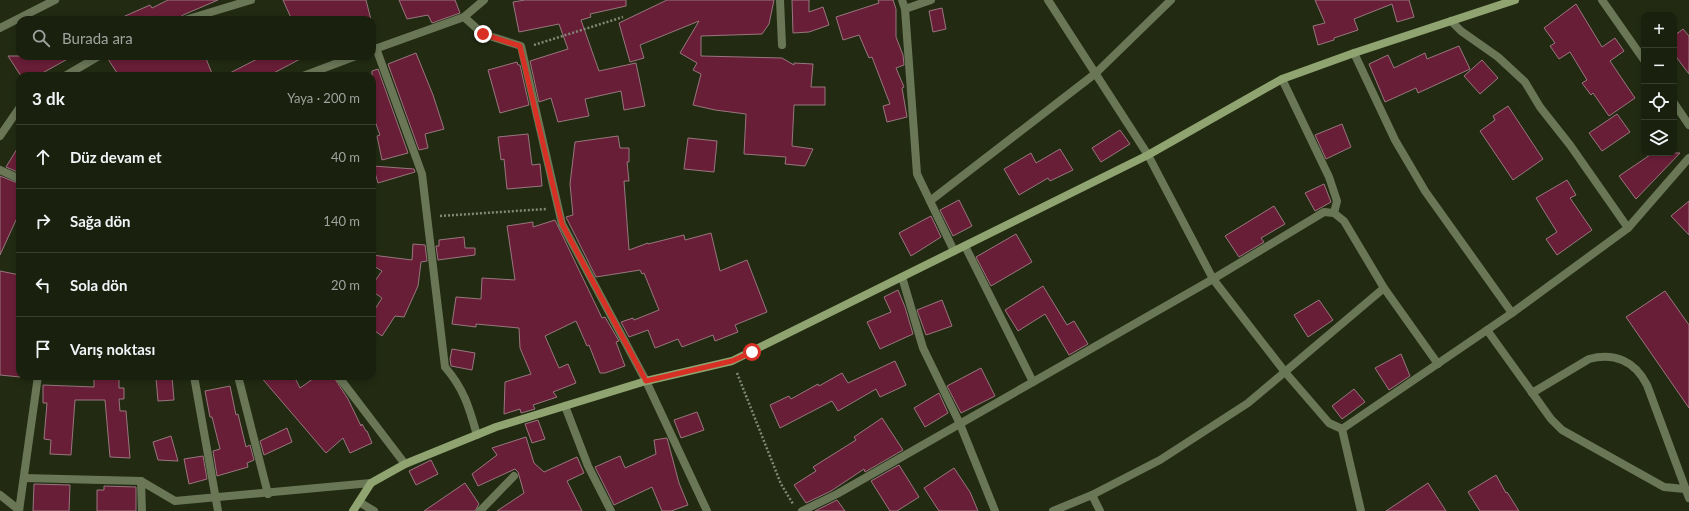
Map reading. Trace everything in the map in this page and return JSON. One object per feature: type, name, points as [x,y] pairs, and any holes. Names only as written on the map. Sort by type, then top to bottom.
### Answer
[{"type":"street","points":[[24,16],[55,0]]},
{"type":"street","points":[[198,16],[251,0]]},
{"type":"street","points":[[376,48],[464,18],[484,0]]},
{"type":"street","points":[[780,0],[782,45]]},
{"type":"street","points":[[902,0],[905,9],[917,174],[954,252]]},
{"type":"street","points":[[905,9],[931,0]]},
{"type":"street","points":[[1048,0],[1148,155],[1213,279],[1284,372],[1330,423],[1342,429]]},
{"type":"street","points":[[930,201],[1096,73],[1171,0]]},
{"type":"street","points":[[24,478],[141,481],[175,501],[214,496],[268,494],[371,483],[405,464],[477,434],[646,381],[732,361],[1148,155],[1282,79],[1354,53],[1515,0]]},
{"type":"street","points":[[1602,0],[1641,56]]},
{"type":"street","points":[[464,18],[483,34],[520,46],[562,224],[646,381],[707,511]]},
{"type":"street","points":[[0,28],[16,20]]},
{"type":"street","points":[[1451,21],[1461,31],[1498,56],[1525,82],[1540,107],[1570,145],[1628,228]]},
{"type":"street","points":[[1354,53],[1395,140],[1425,191],[1512,313]]},
{"type":"street","points":[[376,54],[422,174],[445,367],[458,382],[467,399],[477,434]]},
{"type":"street","points":[[72,72],[92,60]]},
{"type":"street","points":[[314,72],[345,60]]},
{"type":"street","points":[[1282,79],[1329,177],[1337,201],[1334,213]]},
{"type":"street","points":[[1677,107],[1689,125]]},
{"type":"street","points":[[0,136],[16,113]]},
{"type":"street","points":[[1342,429],[1512,313],[1628,228],[1689,158]]},
{"type":"street","points":[[0,170],[16,177]]},
{"type":"street","points":[[802,511],[837,494],[1034,382],[1213,279],[1320,213],[1334,213],[1344,221],[1384,288],[1438,364]]},
{"type":"street","points":[[965,246],[1034,382]]},
{"type":"street","points":[[902,277],[924,348],[960,424],[995,511]]},
{"type":"street","points":[[1053,511],[1092,495],[1160,460],[1248,402],[1384,288]]},
{"type":"street","points":[[1487,330],[1550,419],[1562,430],[1664,487],[1685,489]]},
{"type":"street","points":[[1532,393],[1589,359],[1598,356],[1615,357],[1631,364],[1641,374],[1647,385],[1689,498]]},
{"type":"street","points":[[19,511],[37,380]]},
{"type":"street","points":[[195,380],[214,496],[218,511]]},
{"type":"street","points":[[239,380],[268,494]]},
{"type":"street","points":[[341,380],[405,464]]},
{"type":"street","points":[[565,406],[588,466],[611,511]]},
{"type":"street","points":[[1342,429],[1361,511]]},
{"type":"street","points":[[480,511],[514,476]]},
{"type":"street","points":[[141,481],[142,511]]},
{"type":"street","points":[[353,511],[371,483]]},
{"type":"street","points":[[0,495],[19,511]]},
{"type":"street","points":[[1092,495],[1100,511]]},
{"type":"street","points":[[359,502],[374,511]]},
{"type":"path","points":[[520,46],[536,45],[623,18]]},
{"type":"path","points":[[427,217],[559,209]]},
{"type":"path","points":[[732,361],[782,484],[794,504]]},
{"type":"building","points":[[168,0],[218,0],[182,16],[125,16],[150,5],[152,8]]},
{"type":"building","points":[[283,0],[366,0],[370,16],[290,16]]},
{"type":"building","points":[[399,0],[455,0],[460,13],[432,23],[428,15],[407,19]]},
{"type":"building","points":[[525,0],[626,0],[626,6],[590,14],[591,17],[581,20],[599,71],[636,63],[645,106],[624,110],[621,91],[585,99],[589,116],[558,122],[551,98],[539,102],[530,61],[568,49],[559,24],[519,32],[513,2]]},
{"type":"building","points":[[667,0],[774,0],[769,24],[762,34],[701,36],[701,56],[782,58],[794,65],[794,63],[813,64],[811,87],[825,87],[825,105],[794,105],[792,146],[813,149],[805,166],[785,164],[786,157],[744,154],[746,114],[715,110],[693,105],[701,74],[693,70],[697,63],[680,53],[699,21],[640,45],[644,58],[630,62],[619,23]]},
{"type":"building","points":[[792,0],[809,0],[809,12],[823,7],[829,25],[809,32],[793,33]]},
{"type":"building","points":[[878,0],[893,0],[896,9],[896,37],[903,55],[904,65],[896,68],[904,87],[902,88],[907,117],[887,122],[883,106],[890,104],[872,57],[869,58],[859,35],[843,40],[836,17],[879,3]]},
{"type":"building","points":[[1315,0],[1409,0],[1414,17],[1397,22],[1392,4],[1354,19],[1358,30],[1318,45],[1313,26],[1325,23]]},
{"type":"building","points":[[1576,4],[1602,47],[1615,38],[1624,51],[1610,61],[1635,98],[1609,116],[1593,93],[1591,95],[1582,83],[1587,80],[1570,52],[1559,59],[1550,46],[1555,43],[1544,28]]},
{"type":"building","points":[[942,8],[946,29],[933,32],[929,11]]},
{"type":"building","points":[[1683,29],[1689,36],[1689,74],[1677,58],[1677,34]]},
{"type":"building","points":[[1459,46],[1470,69],[1418,93],[1416,88],[1385,102],[1369,64],[1388,55],[1394,68],[1425,53],[1427,59]]},
{"type":"building","points":[[416,53],[433,95],[444,129],[425,134],[428,148],[419,150],[388,64]]},
{"type":"building","points":[[8,56],[16,56],[16,60],[66,60],[44,72],[18,72]]},
{"type":"building","points":[[109,60],[207,60],[211,72],[116,72]]},
{"type":"building","points":[[255,60],[298,60],[276,72],[232,72]]},
{"type":"building","points":[[1482,60],[1498,78],[1480,94],[1464,76]]},
{"type":"building","points":[[517,62],[518,65],[520,65],[529,105],[500,113],[488,70]]},
{"type":"building","points":[[378,69],[408,153],[382,160],[377,136],[380,135],[376,124],[376,72],[372,71]]},
{"type":"building","points":[[1508,106],[1543,159],[1513,180],[1480,131],[1495,120],[1493,116]]},
{"type":"building","points":[[1617,114],[1630,132],[1602,151],[1589,133]]},
{"type":"building","points":[[1342,124],[1351,147],[1326,159],[1315,135]]},
{"type":"building","points":[[1120,130],[1130,144],[1101,162],[1092,148]]},
{"type":"building","points":[[528,134],[532,165],[540,164],[542,186],[507,189],[504,159],[501,160],[498,137]]},
{"type":"building","points":[[618,136],[620,148],[629,148],[629,162],[627,162],[629,181],[624,181],[629,250],[648,243],[684,235],[685,240],[711,233],[720,271],[747,260],[767,312],[735,325],[738,332],[715,341],[713,335],[682,347],[678,339],[655,348],[648,330],[629,337],[621,322],[633,318],[634,320],[659,310],[644,273],[642,274],[640,270],[596,277],[566,217],[573,215],[570,184],[575,142]]},
{"type":"building","points":[[688,138],[717,141],[714,172],[684,169]]},
{"type":"building","points":[[1060,149],[1073,170],[1050,181],[1048,178],[1019,195],[1004,169],[1031,153],[1036,163]]},
{"type":"building","points":[[16,151],[16,171],[6,167]]},
{"type":"building","points":[[1677,153],[1680,153],[1636,199],[1619,176],[1649,156],[1677,156]]},
{"type":"building","points":[[376,166],[414,169],[415,172],[378,183]]},
{"type":"building","points":[[0,176],[16,182],[16,220],[0,255]]},
{"type":"building","points":[[1567,180],[1576,195],[1570,198],[1592,230],[1557,255],[1546,239],[1557,232],[1536,198]]},
{"type":"building","points":[[1324,184],[1331,202],[1315,211],[1305,193]]},
{"type":"building","points":[[959,200],[972,226],[953,236],[940,210]]},
{"type":"building","points":[[1689,201],[1689,235],[1671,216]]},
{"type":"building","points":[[1274,206],[1285,224],[1261,238],[1264,242],[1239,257],[1225,236]]},
{"type":"building","points":[[931,216],[941,237],[911,256],[899,233]]},
{"type":"building","points":[[555,220],[602,318],[605,317],[619,341],[616,342],[625,366],[605,373],[600,373],[589,345],[587,346],[576,321],[545,336],[559,368],[568,364],[576,383],[553,392],[557,397],[533,405],[535,409],[521,413],[520,409],[504,414],[505,382],[531,374],[520,348],[519,328],[476,324],[476,327],[452,324],[456,297],[481,299],[482,278],[515,280],[507,226],[533,222],[533,227]]},
{"type":"building","points":[[1016,234],[1032,262],[991,286],[976,257]]},
{"type":"building","points":[[464,237],[465,248],[475,248],[475,255],[438,260],[436,246],[439,246],[439,240]]},
{"type":"building","points":[[413,244],[425,245],[427,261],[421,262],[418,286],[404,317],[395,316],[382,336],[376,332],[376,308],[382,298],[376,294],[376,279],[382,271],[376,267],[376,256],[412,260]]},
{"type":"building","points":[[0,271],[16,274],[16,377],[0,375]]},
{"type":"building","points":[[1043,286],[1067,325],[1074,321],[1088,344],[1069,355],[1045,314],[1018,331],[1005,310]]},
{"type":"building","points":[[898,290],[913,334],[880,349],[867,322],[891,312],[884,297]]},
{"type":"building","points":[[1665,291],[1689,325],[1689,408],[1626,317]]},
{"type":"building","points":[[942,300],[952,326],[926,335],[917,310]]},
{"type":"building","points":[[1319,300],[1333,320],[1308,337],[1294,315]]},
{"type":"building","points":[[452,349],[475,353],[472,370],[451,366],[450,359]]},
{"type":"building","points":[[1401,354],[1410,376],[1389,390],[1375,368]]},
{"type":"building","points":[[895,361],[906,385],[880,397],[876,389],[838,411],[832,401],[780,428],[770,405],[789,396],[791,399],[842,373],[848,383]]},
{"type":"building","points":[[981,368],[995,396],[961,413],[947,386]]},
{"type":"building","points":[[94,380],[119,380],[119,388],[124,388],[124,399],[119,399],[120,411],[126,411],[130,458],[110,457],[105,400],[75,400],[71,455],[50,454],[51,440],[44,439],[47,403],[43,403],[43,385],[94,387]]},
{"type":"building","points":[[156,380],[172,380],[174,400],[158,401]]},
{"type":"building","points":[[263,380],[296,380],[300,388],[311,380],[336,380],[348,399],[361,426],[362,424],[367,431],[372,443],[350,453],[343,438],[326,453]]},
{"type":"building","points":[[230,386],[236,415],[238,414],[246,447],[250,445],[254,460],[247,463],[248,467],[217,476],[213,451],[220,449],[212,417],[210,417],[205,391]]},
{"type":"building","points":[[1354,389],[1365,402],[1342,419],[1332,406]]},
{"type":"building","points":[[939,393],[948,413],[925,427],[914,408]]},
{"type":"building","points":[[697,412],[704,430],[681,438],[674,420]]},
{"type":"building","points":[[882,418],[903,450],[865,472],[864,469],[831,491],[806,503],[794,485],[816,471],[813,467],[856,440],[854,437]]},
{"type":"building","points":[[538,420],[545,439],[532,443],[525,424]]},
{"type":"building","points":[[287,428],[292,442],[264,455],[260,441]]},
{"type":"building","points":[[171,436],[178,461],[158,460],[153,442]]},
{"type":"building","points":[[526,437],[534,463],[544,472],[577,457],[584,473],[567,481],[582,511],[497,511],[524,493],[518,472],[515,469],[478,486],[472,474],[497,455],[492,448]]},
{"type":"building","points":[[667,438],[679,483],[688,505],[671,511],[662,511],[652,487],[614,505],[595,467],[620,456],[625,468],[656,454],[654,440]]},
{"type":"building","points":[[203,456],[207,479],[189,484],[184,459]]},
{"type":"building","points":[[431,460],[438,474],[416,485],[409,471]]},
{"type":"building","points":[[899,465],[919,497],[897,511],[890,511],[871,481]]},
{"type":"building","points":[[954,468],[970,492],[978,511],[939,511],[924,488]]},
{"type":"building","points":[[1496,475],[1506,493],[1507,492],[1519,511],[1480,511],[1468,492]]},
{"type":"building","points":[[465,483],[479,504],[475,511],[424,511]]},
{"type":"building","points":[[1428,483],[1446,511],[1386,511]]},
{"type":"building","points":[[34,484],[70,485],[69,511],[33,511]]},
{"type":"building","points":[[104,486],[136,487],[136,511],[97,511],[97,490],[104,490]]},
{"type":"building","points":[[837,500],[845,511],[815,511]]},
{"type":"route","points":[[483,34],[520,46],[562,224],[646,381],[732,361],[752,352]]}]
